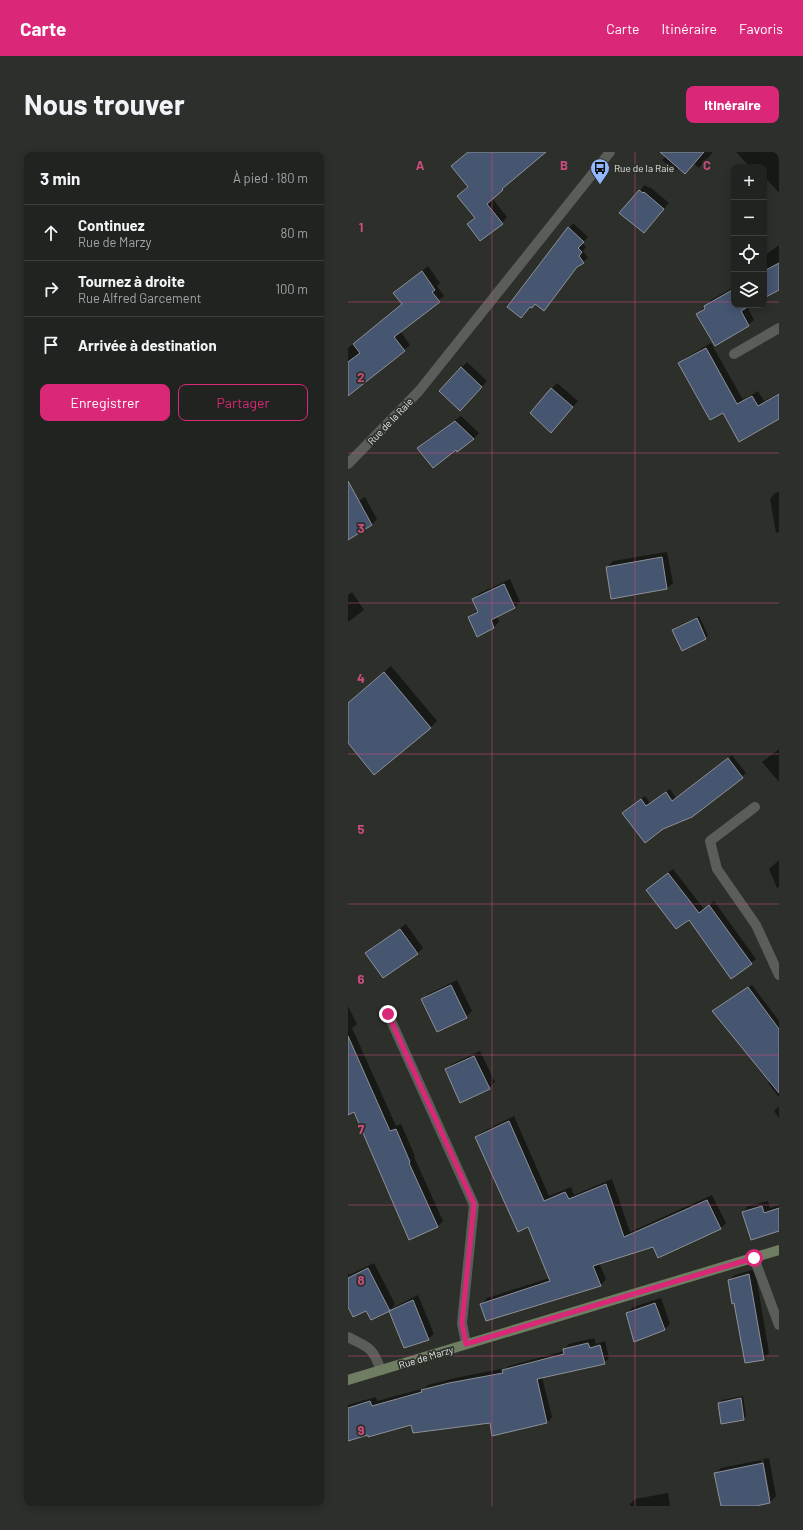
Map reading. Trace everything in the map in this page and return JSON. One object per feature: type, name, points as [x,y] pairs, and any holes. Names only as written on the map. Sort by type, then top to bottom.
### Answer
[{"type":"main road","name":"Rue de Marzy","points":[[348,1380],[779,1250]]},
{"type":"street","name":"Rue de la Raie","points":[[348,464],[419,391],[610,152]]},
{"type":"street","points":[[734,354],[779,328]]},
{"type":"street","points":[[755,807],[710,841],[717,869],[756,925],[779,975]]},
{"type":"street","points":[[388,1014],[474,1204],[462,1323],[466,1344]]},
{"type":"street","points":[[754,1258],[779,1325]]},
{"type":"street","points":[[348,1337],[371,1350],[380,1370]]},
{"type":"building","points":[[468,152],[546,152],[502,189],[503,190],[487,204],[503,224],[480,241],[467,224],[475,218],[457,196],[468,187],[451,166]]},
{"type":"building","points":[[660,152],[704,152],[685,174]]},
{"type":"building","points":[[639,190],[643,193],[644,192],[664,209],[644,233],[619,213]]},
{"type":"building","points":[[568,227],[584,242],[578,248],[582,252],[579,256],[584,263],[577,267],[544,311],[535,304],[532,308],[530,307],[521,318],[507,307]]},
{"type":"building","points":[[779,263],[779,290],[767,296],[767,272],[767,269]]},
{"type":"building","points":[[422,271],[435,290],[432,292],[440,302],[394,337],[405,351],[348,396],[348,362],[360,353],[353,344],[402,304],[393,293]]},
{"type":"building","points":[[731,291],[731,308],[746,308],[741,311],[749,326],[715,346],[696,314],[705,309],[704,306]]},
{"type":"building","points":[[706,348],[737,404],[752,396],[758,406],[779,394],[779,419],[739,442],[723,413],[710,420],[678,363]]},
{"type":"building","points":[[461,367],[482,387],[460,411],[439,391]]},
{"type":"building","points":[[551,388],[573,407],[551,433],[530,413]]},
{"type":"building","points":[[455,421],[474,439],[457,452],[456,450],[433,468],[417,448]]},
{"type":"building","points":[[348,481],[372,525],[348,540]]},
{"type":"building","points":[[662,557],[667,589],[611,599],[606,567]]},
{"type":"building","points":[[504,584],[515,608],[491,620],[494,628],[477,637],[468,617],[478,612],[472,599]]},
{"type":"building","points":[[697,618],[706,639],[682,651],[672,630]]},
{"type":"building","points":[[384,672],[431,728],[374,775],[348,743],[348,703]]},
{"type":"building","points":[[728,758],[743,778],[692,817],[663,829],[645,843],[622,813],[641,799],[646,806],[666,792],[672,801]]},
{"type":"building","points":[[668,873],[699,913],[709,905],[752,964],[731,979],[689,920],[676,929],[646,890]]},
{"type":"building","points":[[400,929],[418,954],[383,978],[365,953]]},
{"type":"building","points":[[451,985],[467,1018],[437,1032],[421,999]]},
{"type":"building","points":[[748,987],[779,1029],[779,1093],[712,1011]]},
{"type":"building","points":[[348,1036],[390,1131],[396,1129],[410,1162],[409,1163],[438,1227],[409,1240],[354,1112],[348,1115]]},
{"type":"building","points":[[474,1056],[490,1089],[460,1103],[445,1069]]},
{"type":"building","points":[[509,1121],[544,1201],[565,1192],[569,1199],[606,1184],[624,1237],[707,1200],[721,1229],[658,1258],[653,1247],[593,1266],[601,1286],[486,1321],[480,1304],[550,1281],[528,1227],[518,1232],[475,1137]]},
{"type":"building","points":[[762,1206],[764,1213],[779,1208],[779,1231],[751,1240],[742,1212]]},
{"type":"building","points":[[368,1268],[390,1311],[371,1320],[366,1311],[353,1317],[348,1307],[348,1278]]},
{"type":"building","points":[[749,1274],[764,1360],[745,1363],[734,1303],[732,1304],[728,1280]]},
{"type":"building","points":[[413,1300],[429,1340],[404,1348],[389,1311]]},
{"type":"building","points":[[655,1303],[665,1330],[634,1342],[626,1313]]},
{"type":"building","points":[[588,1343],[590,1348],[600,1345],[605,1364],[537,1379],[547,1423],[492,1436],[490,1423],[413,1433],[411,1425],[348,1441],[348,1408],[370,1401],[372,1406],[422,1392],[421,1390],[503,1373],[502,1370],[564,1354],[563,1349]]},
{"type":"building","points":[[741,1398],[744,1420],[721,1424],[718,1403]]},
{"type":"building","points":[[763,1463],[770,1503],[756,1506],[721,1506],[714,1473]]},
{"type":"place","name":"Rue de la Raie","points":[[600,185]]},
{"type":"route","points":[[388,1014],[474,1204],[462,1323],[466,1344],[754,1258]]}]
